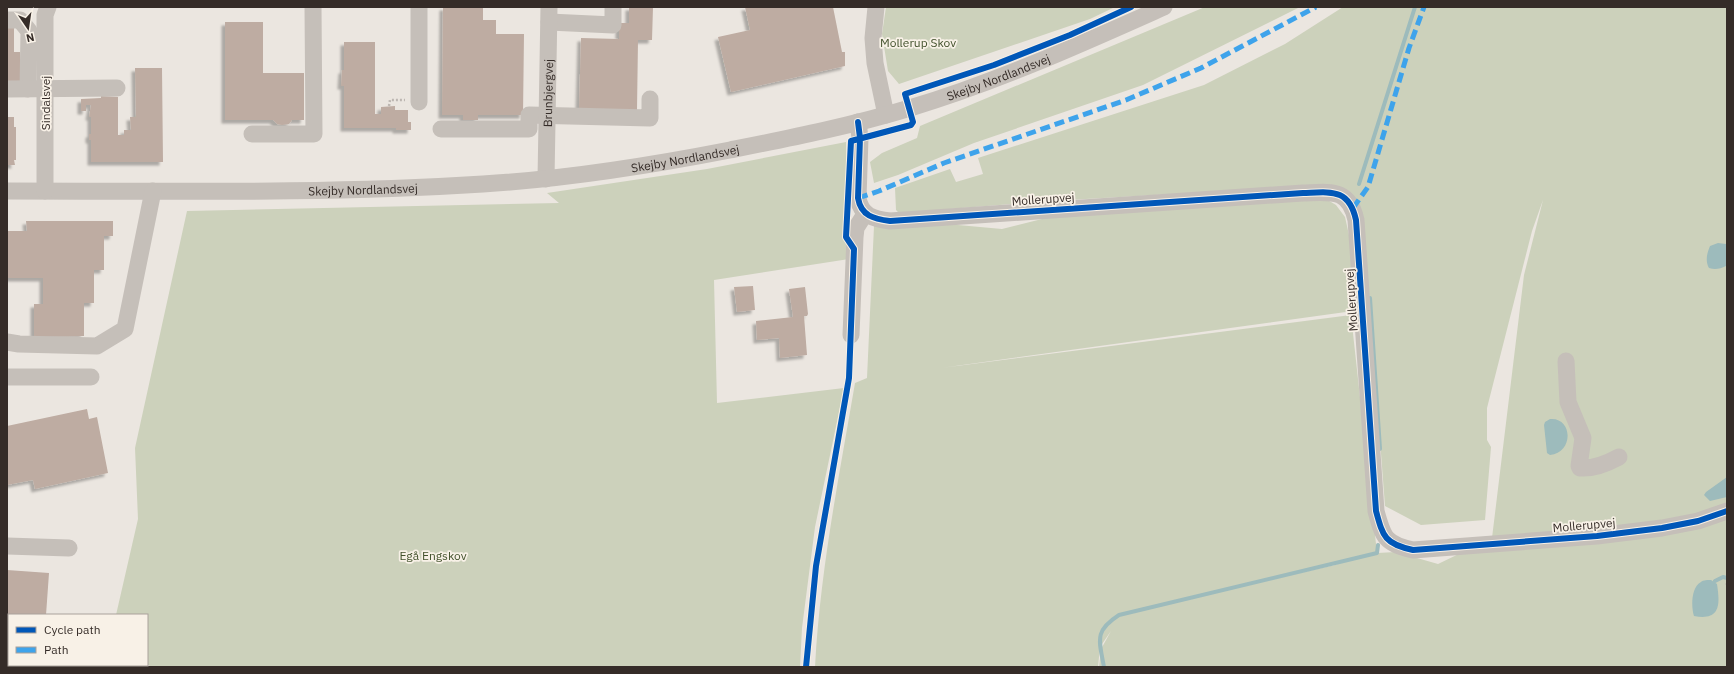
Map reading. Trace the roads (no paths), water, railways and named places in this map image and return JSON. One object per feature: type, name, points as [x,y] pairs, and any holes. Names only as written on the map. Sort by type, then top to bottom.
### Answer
[{"type":"street","points":[[252,134],[314,134],[313,7]]},
{"type":"street","points":[[419,7],[419,101]]},
{"type":"street","points":[[549,15],[613,25],[613,7]]},
{"type":"street","points":[[876,7],[873,38],[875,63],[886,115]]},
{"type":"street","name":"Skejby Nordlandsvej","points":[[153,191],[182,192],[370,189],[483,184],[546,179],[611,171],[665,162],[768,143],[886,115],[938,99],[999,77],[1080,44],[1164,7]]},
{"type":"street","points":[[26,27],[44,10]]},
{"type":"street","name":"Sindalsvej","points":[[44,10],[46,191]]},
{"type":"street","name":"Brunbjergvej","points":[[546,179],[549,15]]},
{"type":"street","points":[[7,20],[20,20],[29,31],[28,89]]},
{"type":"street","points":[[7,88],[117,88]]},
{"type":"street","points":[[441,130],[528,129],[529,115],[650,118],[650,99]]},
{"type":"street","points":[[851,335],[856,228],[865,214],[859,206],[858,198],[860,138],[858,122]]},
{"type":"street","points":[[7,191],[153,191],[125,329],[97,346],[19,344],[7,342]]},
{"type":"street","name":"Mollerupvej","points":[[865,214],[874,219],[890,221],[1330,192],[1344,197],[1353,208],[1356,220],[1376,511],[1380,526],[1387,540],[1400,547],[1413,550],[1596,536],[1662,528],[1698,521],[1727,511]]},
{"type":"street","points":[[1566,361],[1568,402],[1583,438],[1580,468],[1595,466],[1619,457]]},
{"type":"street","points":[[7,377],[91,377]]},
{"type":"street","points":[[7,546],[69,548]]},
{"type":"water","points":[[1718,243],[1726,244],[1726,266],[1718,269],[1709,268],[1707,254],[1710,246]]},
{"type":"water","points":[[1550,419],[1558,420],[1563,424],[1568,436],[1567,442],[1563,448],[1558,453],[1550,455],[1547,453],[1544,425],[1545,422]]},
{"type":"water","points":[[1727,477],[1727,497],[1710,501],[1704,495],[1706,492]]},
{"type":"water","points":[[1711,580],[1717,584],[1717,609],[1709,616],[1694,616],[1692,603],[1695,588],[1702,581]]},
{"type":"waterway","points":[[1359,184],[1415,7]]},
{"type":"waterway","points":[[1370,298],[1380,449]]},
{"type":"waterway","points":[[1104,667],[1100,637],[1105,626],[1119,615],[1377,553],[1378,545]]},
{"type":"waterway","points":[[1715,581],[1723,577],[1727,578]]},
{"type":"park label","name":"Mollerup Skov","points":[[918,42]]},
{"type":"park label","name":"Egå Engskov","points":[[433,555]]}]
